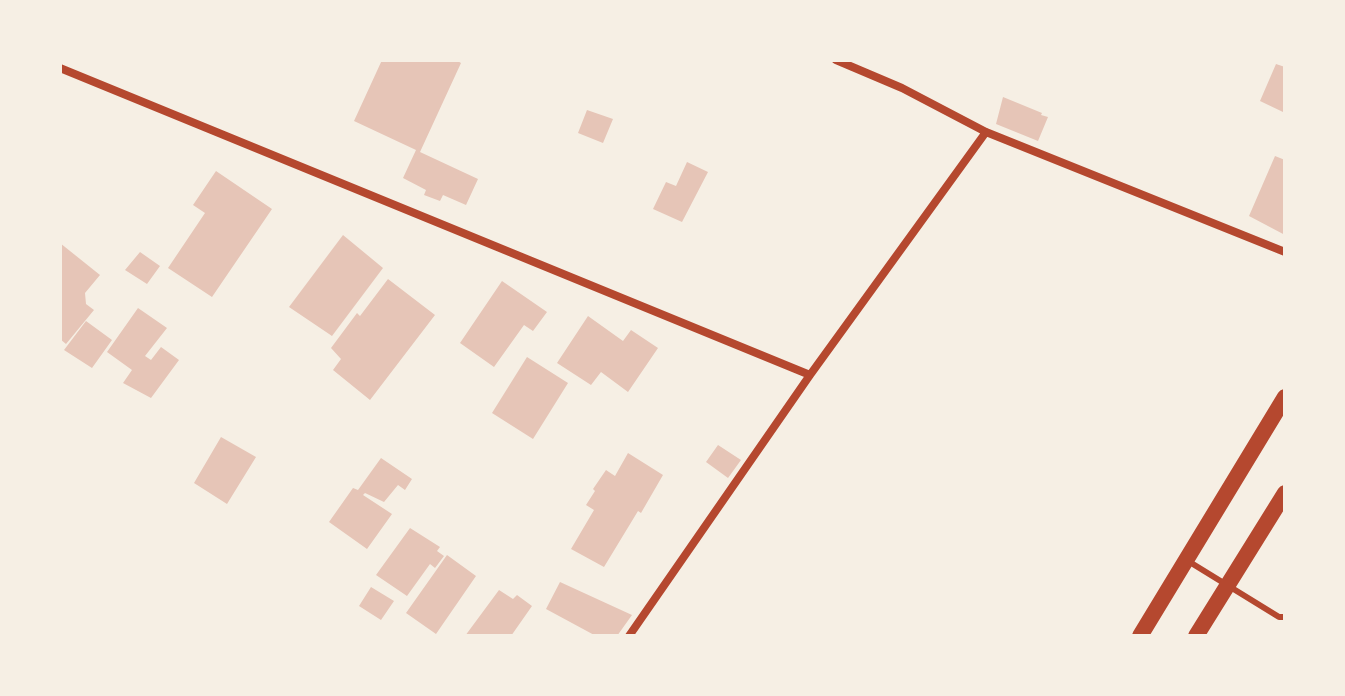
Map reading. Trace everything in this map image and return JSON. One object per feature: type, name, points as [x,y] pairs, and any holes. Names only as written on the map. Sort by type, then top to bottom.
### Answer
[{"type":"main road","points":[[1140,636],[1285,397]]},
{"type":"main road","points":[[1196,636],[1285,493]]},
{"type":"street","points":[[836,60],[902,88],[986,132],[1285,252]]},
{"type":"street","points":[[60,68],[810,375]]},
{"type":"street","points":[[629,636],[810,375],[986,132]]},
{"type":"lane","points":[[1186,560],[1226,587],[1279,617],[1285,617]]},
{"type":"building","points":[[382,60],[456,60],[461,63],[420,152],[478,179],[466,205],[443,195],[440,201],[424,195],[426,190],[403,178],[416,150],[354,121]]},
{"type":"building","points":[[1276,64],[1285,67],[1283,112],[1260,101]]},
{"type":"building","points":[[1003,97],[1048,117],[1038,141],[996,124]]},
{"type":"building","points":[[587,110],[613,119],[603,143],[578,133]]},
{"type":"building","points":[[1275,156],[1285,160],[1285,235],[1249,216]]},
{"type":"building","points":[[687,162],[708,172],[682,222],[653,209],[666,182],[676,186]]},
{"type":"building","points":[[216,171],[272,209],[212,297],[168,268],[205,213],[193,205]]},
{"type":"building","points":[[343,235],[383,268],[332,336],[289,307]]},
{"type":"building","points":[[60,243],[100,275],[85,293],[86,304],[94,310],[66,344],[60,339]]},
{"type":"building","points":[[140,252],[160,266],[147,284],[125,270]]},
{"type":"building","points":[[388,279],[435,315],[370,400],[333,370],[341,359],[331,348]]},
{"type":"building","points":[[502,281],[547,312],[533,331],[524,325],[494,367],[460,343]]},
{"type":"building","points":[[138,308],[167,328],[145,356],[151,360],[161,347],[179,360],[151,398],[123,383],[132,370],[107,352]]},
{"type":"building","points":[[588,316],[623,341],[631,330],[658,348],[628,392],[601,372],[591,385],[557,363]]},
{"type":"building","points":[[86,321],[112,340],[92,368],[64,350]]},
{"type":"building","points":[[527,357],[568,383],[533,439],[492,413]]},
{"type":"building","points":[[221,437],[256,457],[227,504],[194,483]]},
{"type":"building","points":[[718,445],[741,460],[728,478],[706,462]]},
{"type":"building","points":[[628,453],[663,475],[604,567],[571,549],[594,510],[586,505],[595,491],[593,489],[606,470],[615,476]]},
{"type":"building","points":[[381,458],[412,479],[405,490],[398,485],[384,502],[365,493],[363,495],[392,514],[367,549],[329,522],[353,488],[358,490]]},
{"type":"building","points":[[410,528],[440,547],[437,551],[444,556],[435,568],[430,564],[407,596],[376,575]]},
{"type":"building","points":[[447,555],[476,576],[436,634],[406,613]]},
{"type":"building","points":[[560,582],[632,615],[617,636],[596,636],[546,609]]},
{"type":"building","points":[[371,587],[394,601],[381,620],[359,606]]},
{"type":"building","points":[[499,590],[513,599],[517,595],[532,606],[511,636],[465,636]]}]
